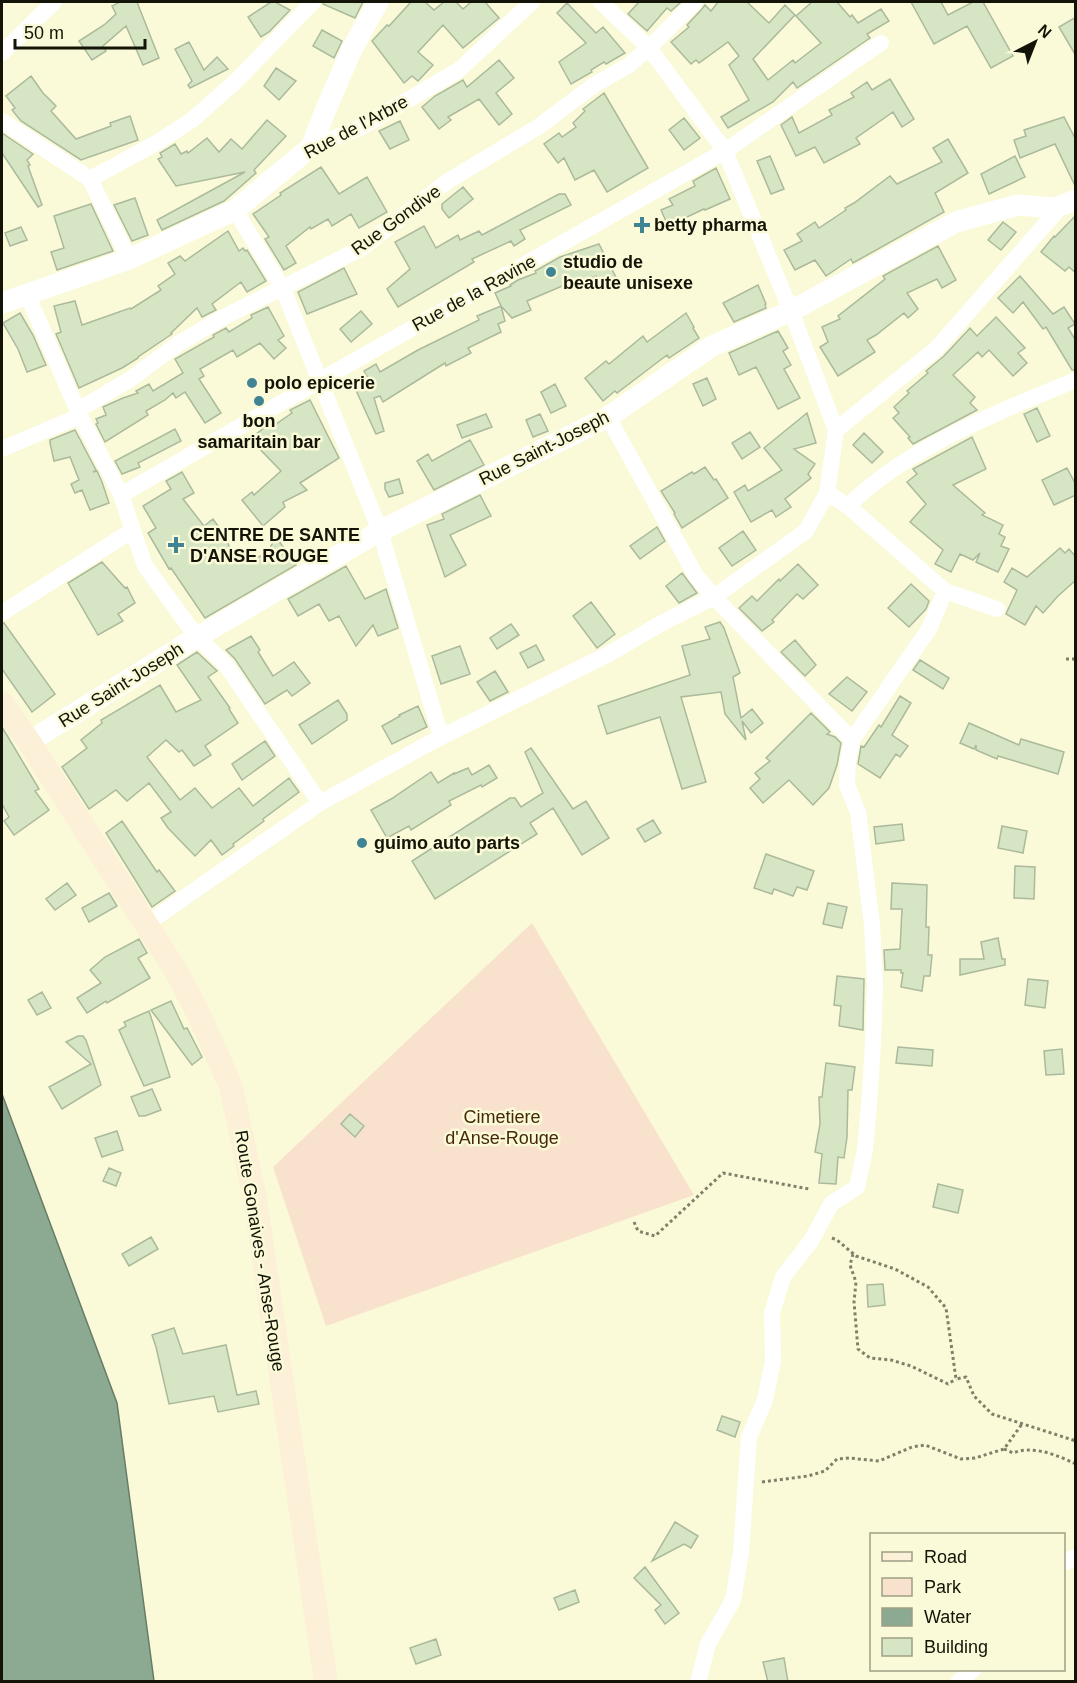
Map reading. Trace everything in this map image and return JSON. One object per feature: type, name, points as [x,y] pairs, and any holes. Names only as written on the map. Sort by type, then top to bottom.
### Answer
[{"type":"main road","name":"Route Gonaives - Anse-Rouge","points":[[2,703],[178,974],[231,1087],[255,1199],[326,1682]]},
{"type":"street","points":[[2,53],[54,2]]},
{"type":"street","points":[[90,179],[137,154],[192,120],[236,81],[313,2]]},
{"type":"street","points":[[310,147],[351,51],[378,2]]},
{"type":"street","name":"Rue de l'Arbre","points":[[2,303],[129,259],[235,210],[310,147],[360,128],[459,70],[532,2]]},
{"type":"street","points":[[146,925],[320,803],[441,737],[605,656],[662,623],[714,597],[806,531],[827,493],[836,430],[791,311],[725,151],[649,48],[601,2]]},
{"type":"street","name":"Rue Gondive","points":[[2,449],[79,413],[178,344],[257,300],[362,248],[448,181],[538,127],[594,85],[629,65],[694,2]]},
{"type":"street","name":"Rue de la Ravine","points":[[121,495],[725,151],[881,43]]},
{"type":"street","points":[[2,121],[90,179],[129,259]]},
{"type":"street","points":[[836,430],[936,349],[1069,202]]},
{"type":"street","name":"Rue Saint-Joseph","points":[[29,742],[198,637],[380,531],[608,417],[712,346],[791,311],[956,222],[1018,204],[1054,208],[1069,202]]},
{"type":"street","points":[[235,210],[283,289],[380,531],[441,737]]},
{"type":"street","points":[[27,294],[79,413],[121,495],[145,566],[198,637],[226,665],[320,803]]},
{"type":"street","points":[[848,506],[867,488],[922,451],[1011,406],[1076,380]]},
{"type":"street","points":[[608,417],[696,576],[852,740]]},
{"type":"street","points":[[827,493],[848,506],[945,591],[997,609]]},
{"type":"street","points":[[2,613],[133,530]]},
{"type":"street","points":[[698,1682],[708,1644],[733,1600],[741,1552],[749,1437],[765,1400],[773,1361],[772,1313],[783,1277],[811,1241],[831,1204],[857,1187],[865,1150],[874,1008],[873,945],[858,812],[847,785],[852,740],[929,629],[945,591]]},
{"type":"street","points":[[958,1682],[972,1671]]},
{"type":"path","points":[[1066,659],[1076,659]]},
{"type":"path","points":[[634,1222],[638,1231],[655,1236],[723,1173],[809,1190]]},
{"type":"path","points":[[815,1232],[837,1240],[853,1254],[867,1261],[895,1269],[928,1287],[946,1308],[956,1379]]},
{"type":"path","points":[[853,1254],[850,1265],[856,1282],[854,1302],[858,1349],[870,1358],[891,1360],[911,1366],[948,1384],[966,1377],[974,1396],[992,1414],[1076,1441]]},
{"type":"path","points":[[745,1483],[764,1482],[825,1471],[837,1459],[879,1461],[912,1447],[925,1445],[961,1459],[975,1458],[1004,1449],[1022,1424]]},
{"type":"path","points":[[1004,1449],[1013,1453],[1022,1449],[1051,1453],[1076,1464]]},
{"type":"green space","name":"Cimetiere d'Anse-Rouge","points":[[532,923],[694,1195],[326,1326],[273,1167]]},
{"type":"water","points":[[2,1094],[117,1403],[154,1681],[2,1681]]},
{"type":"building","points":[[120,2],[137,2],[159,58],[143,65],[126,26],[103,46],[106,51],[92,60],[79,41],[104,25],[116,14],[112,6]]},
{"type":"building","points":[[271,2],[290,10],[261,37],[248,17]]},
{"type":"building","points":[[323,2],[363,2],[355,18]]},
{"type":"building","points":[[411,2],[425,2],[434,10],[444,2],[456,2],[463,9],[471,2],[485,2],[499,18],[463,48],[443,25],[418,52],[433,65],[418,81],[412,76],[404,83],[372,41]]},
{"type":"building","points":[[639,2],[681,2],[671,11],[667,8],[647,31],[628,14]]},
{"type":"building","points":[[718,2],[747,2],[769,23],[785,5],[795,15],[753,59],[768,80],[793,60],[795,63],[821,43],[796,16],[812,2],[837,2],[858,23],[881,9],[889,21],[867,34],[870,38],[797,88],[793,82],[773,102],[728,128],[721,117],[749,100],[729,65],[739,56],[728,42],[699,63],[696,60],[691,64],[671,42],[689,27],[687,25],[705,5],[711,11]]},
{"type":"building","points":[[911,2],[941,2],[948,15],[973,2],[983,2],[1013,56],[991,68],[967,26],[934,44]]},
{"type":"building","points":[[567,3],[596,33],[603,27],[625,53],[606,64],[604,62],[571,84],[559,62],[586,43],[557,13]]},
{"type":"building","points":[[1076,17],[1076,56],[1059,27]]},
{"type":"building","points":[[322,30],[342,41],[334,58],[313,46]]},
{"type":"building","points":[[189,42],[204,70],[217,57],[228,69],[190,88],[188,85],[192,81],[175,49]]},
{"type":"building","points":[[499,60],[514,78],[496,93],[512,114],[499,125],[479,99],[448,117],[451,120],[439,129],[422,107],[435,96],[463,80],[467,87]]},
{"type":"building","points":[[276,68],[296,81],[279,100],[264,86]]},
{"type":"building","points":[[31,76],[56,106],[51,111],[76,139],[130,116],[138,140],[81,160],[21,121],[12,110],[15,108],[6,96]]},
{"type":"building","points":[[890,79],[914,119],[902,127],[893,112],[856,138],[860,144],[824,163],[815,147],[796,156],[781,125],[792,117],[799,133],[832,115],[829,110],[854,97],[851,93],[867,82],[872,90]]},
{"type":"building","points":[[604,93],[648,168],[607,192],[594,170],[575,180],[564,158],[558,163],[544,144],[559,133],[562,137],[576,127],[573,123],[585,111],[583,109]]},
{"type":"building","points":[[1064,117],[1076,140],[1076,188],[1055,144],[1020,158],[1014,140],[1026,136],[1024,130]]},
{"type":"building","points":[[684,118],[700,138],[684,150],[669,130]]},
{"type":"building","points":[[267,120],[286,136],[254,170],[256,173],[224,201],[162,230],[157,220],[245,172],[176,186],[158,159],[162,157],[160,153],[175,144],[181,154],[187,151],[188,153],[207,138],[219,152],[231,139],[242,149]]},
{"type":"building","points":[[400,121],[409,140],[390,149],[379,131]]},
{"type":"building","points":[[2,133],[33,154],[27,160],[30,165],[28,166],[42,205],[38,207],[2,153]]},
{"type":"building","points":[[948,139],[968,173],[935,193],[944,212],[853,263],[851,259],[826,276],[815,260],[795,270],[784,250],[802,241],[797,234],[815,222],[819,228],[890,176],[897,184],[942,162],[933,148]]},
{"type":"building","points":[[770,156],[784,189],[771,194],[757,161]]},
{"type":"building","points":[[1015,156],[1025,177],[989,194],[981,174]]},
{"type":"building","points":[[321,167],[339,194],[367,177],[387,212],[359,228],[351,214],[332,226],[328,219],[311,229],[310,227],[286,246],[296,263],[284,270],[265,239],[269,237],[253,214],[281,195],[280,193]]},
{"type":"building","points":[[716,168],[730,199],[668,226],[661,210],[673,205],[669,199],[695,186],[693,181]]},
{"type":"building","points":[[463,187],[473,199],[449,218],[442,209],[442,204]]},
{"type":"building","points":[[559,194],[565,194],[571,205],[520,230],[525,239],[514,246],[511,241],[472,259],[474,262],[398,307],[387,289],[410,269],[395,242],[424,226],[436,248],[458,235],[460,240],[479,231],[482,235]]},
{"type":"building","points":[[135,198],[148,235],[132,241],[114,205]]},
{"type":"building","points":[[91,204],[113,251],[57,270],[51,252],[64,248],[54,216]]},
{"type":"building","points":[[1076,215],[1076,273],[1069,267],[1065,271],[1041,252]]},
{"type":"building","points":[[1003,222],[1016,232],[1001,250],[988,240]]},
{"type":"building","points":[[21,227],[27,240],[10,246],[5,233]]},
{"type":"building","points":[[228,231],[239,251],[243,248],[247,250],[266,281],[247,292],[241,282],[212,304],[216,310],[202,317],[197,308],[172,334],[138,358],[79,388],[56,334],[61,332],[54,306],[75,301],[82,325],[131,309],[161,290],[158,286],[175,274],[168,263],[180,256],[185,261]]},
{"type":"building","points":[[599,244],[617,279],[608,288],[596,276],[575,284],[574,281],[527,301],[531,310],[512,318],[501,306],[495,293],[536,273],[535,271],[560,257]]},
{"type":"building","points":[[938,246],[956,280],[942,288],[937,279],[907,293],[918,309],[908,318],[904,313],[867,340],[875,352],[838,376],[820,347],[828,342],[822,327],[840,319],[838,316],[885,279],[883,276]]},
{"type":"building","points":[[344,268],[357,294],[307,314],[298,292]]},
{"type":"building","points":[[1020,276],[1053,314],[1064,307],[1075,324],[1068,328],[1076,341],[1076,370],[1072,370],[1046,327],[1043,329],[1023,302],[1013,313],[998,298]]},
{"type":"building","points":[[758,285],[766,308],[734,322],[723,303]]},
{"type":"building","points":[[501,306],[505,321],[498,324],[501,332],[468,348],[471,353],[446,366],[445,363],[383,402],[380,396],[374,398],[384,431],[376,434],[354,386],[369,380],[364,371],[376,364],[380,372],[418,350],[479,320],[477,316]]},
{"type":"building","points":[[268,307],[284,336],[278,340],[286,348],[274,359],[260,343],[237,357],[233,350],[200,369],[204,376],[199,379],[221,413],[205,423],[185,392],[176,398],[173,393],[146,411],[148,415],[105,442],[96,424],[98,423],[96,419],[106,415],[103,407],[138,393],[136,391],[149,384],[153,391],[183,373],[175,359],[226,328],[229,332],[252,318],[251,315]]},
{"type":"building","points":[[361,311],[372,324],[351,342],[340,329]]},
{"type":"building","points":[[20,313],[46,365],[27,372],[18,349],[3,323]]},
{"type":"building","points":[[686,313],[699,338],[669,358],[667,355],[603,401],[585,378],[606,361],[609,364],[643,336],[647,342]]},
{"type":"building","points":[[996,317],[1025,348],[1018,353],[1027,363],[1013,376],[989,350],[982,357],[978,352],[953,375],[975,397],[970,403],[977,410],[913,444],[908,438],[910,437],[893,418],[899,413],[894,407],[909,393],[907,391],[928,373],[926,371],[944,356],[970,328],[977,336]]},
{"type":"building","points":[[778,331],[788,348],[783,351],[791,365],[784,369],[800,398],[778,409],[756,367],[739,375],[729,353]]},
{"type":"building","points":[[707,378],[716,399],[703,406],[693,384]]},
{"type":"building","points":[[555,384],[566,406],[551,413],[541,392]]},
{"type":"building","points":[[310,400],[339,458],[300,483],[307,490],[283,502],[285,507],[263,526],[242,500],[252,492],[254,495],[281,471],[250,439],[270,423],[273,426],[292,413],[290,410]]},
{"type":"building","points":[[1037,408],[1050,436],[1037,442],[1024,414]]},
{"type":"building","points":[[807,413],[816,443],[794,449],[815,464],[808,474],[811,478],[785,499],[791,507],[776,517],[772,510],[751,522],[734,492],[745,485],[748,491],[782,470],[764,448]]},
{"type":"building","points":[[486,414],[492,427],[462,438],[457,425]]},
{"type":"building","points":[[540,414],[548,431],[533,437],[526,420]]},
{"type":"building","points":[[175,429],[181,441],[138,463],[140,467],[122,474],[115,461]]},
{"type":"building","points":[[75,430],[96,470],[93,472],[97,471],[109,503],[90,510],[82,490],[75,493],[71,484],[79,480],[70,457],[54,461],[50,443],[50,440]]},
{"type":"building","points":[[750,432],[760,447],[742,459],[732,443]]},
{"type":"building","points":[[864,433],[883,452],[872,463],[853,445]]},
{"type":"building","points":[[972,437],[986,469],[953,485],[985,513],[982,515],[1003,525],[999,534],[1005,537],[1001,546],[1009,549],[998,572],[976,562],[980,553],[973,560],[960,554],[951,572],[935,564],[943,550],[910,522],[926,504],[907,482],[917,474],[913,469]]},
{"type":"building","points":[[470,440],[484,465],[434,490],[417,461],[428,454],[432,461]]},
{"type":"building","points":[[705,467],[728,498],[682,528],[661,491],[692,472],[694,474]]},
{"type":"building","points":[[1067,468],[1076,485],[1076,495],[1054,505],[1042,480]]},
{"type":"building","points":[[182,472],[194,493],[183,499],[204,526],[213,519],[226,537],[234,561],[245,556],[248,562],[267,553],[276,537],[296,565],[205,618],[171,568],[169,569],[148,533],[156,528],[143,506],[171,489],[166,481]]},
{"type":"building","points":[[399,479],[403,493],[389,497],[385,483]]},
{"type":"building","points":[[480,495],[491,516],[450,535],[466,565],[445,577],[427,525],[444,519],[442,514]]},
{"type":"building","points":[[657,527],[665,541],[640,559],[630,546]]},
{"type":"building","points":[[743,531],[756,550],[732,566],[719,548]]},
{"type":"building","points":[[1060,548],[1065,553],[1069,549],[1076,557],[1076,580],[1043,613],[1036,606],[1025,625],[1006,614],[1017,590],[1004,582],[1012,568],[1027,577]]},
{"type":"building","points":[[102,562],[125,588],[127,587],[135,603],[118,614],[123,621],[98,635],[68,583]]},
{"type":"building","points":[[798,564],[818,585],[803,599],[797,594],[772,620],[774,622],[762,631],[739,608],[752,596],[757,601]]},
{"type":"building","points":[[346,566],[365,599],[386,589],[398,628],[378,636],[373,625],[356,646],[339,616],[329,621],[319,604],[298,616],[288,599]]},
{"type":"building","points":[[682,573],[697,593],[679,603],[666,586]]},
{"type":"building","points":[[911,584],[929,601],[926,609],[909,627],[888,608]]},
{"type":"building","points":[[591,602],[615,634],[597,648],[573,616]]},
{"type":"building","points":[[720,622],[740,673],[733,677],[741,718],[752,709],[763,723],[751,733],[742,721],[746,740],[725,714],[721,692],[681,697],[706,782],[682,789],[660,717],[607,734],[598,706],[690,675],[682,646],[710,639],[705,627]]},
{"type":"building","points":[[2,623],[55,694],[32,712],[2,669]]},
{"type":"building","points":[[511,624],[519,635],[497,649],[490,638]]},
{"type":"building","points":[[251,636],[273,676],[294,662],[310,683],[292,696],[287,690],[265,704],[235,659],[226,650]]},
{"type":"building","points":[[795,640],[816,665],[805,676],[781,652]]},
{"type":"building","points":[[536,645],[544,660],[528,668],[520,653]]},
{"type":"building","points":[[460,646],[470,674],[441,684],[432,656]]},
{"type":"building","points":[[197,652],[217,671],[208,677],[238,723],[205,746],[211,755],[194,766],[182,750],[179,752],[166,740],[147,757],[180,800],[195,788],[212,808],[239,788],[253,806],[289,778],[299,792],[263,819],[264,821],[222,855],[211,840],[195,856],[161,818],[171,812],[149,783],[127,801],[116,790],[89,809],[62,767],[87,748],[81,740],[102,723],[101,720],[160,685],[176,712],[201,700],[177,665]]},
{"type":"building","points":[[920,660],[949,678],[943,689],[913,670]]},
{"type":"building","points":[[495,671],[508,692],[490,701],[477,682]]},
{"type":"building","points":[[847,677],[867,692],[852,711],[829,694]]},
{"type":"building","points":[[900,696],[911,703],[892,735],[908,746],[900,757],[896,754],[880,778],[858,764],[861,746],[864,747],[879,725],[881,727]]},
{"type":"building","points":[[338,700],[347,714],[347,720],[312,744],[299,725]]},
{"type":"building","points":[[418,706],[427,727],[392,744],[382,726]]},
{"type":"building","points":[[811,713],[830,732],[827,734],[835,737],[841,743],[837,765],[829,788],[813,805],[789,780],[763,803],[750,788],[760,779],[755,773],[770,761],[766,758]]},
{"type":"building","points":[[969,723],[1019,745],[1021,739],[1064,752],[1058,774],[998,756],[997,759],[976,750],[976,745],[974,749],[960,743]]},
{"type":"building","points":[[2,727],[39,789],[35,791],[49,810],[14,835],[4,821],[9,817],[2,804]]},
{"type":"building","points":[[265,741],[275,756],[242,780],[232,764]]},
{"type":"building","points":[[531,748],[573,809],[586,801],[609,838],[582,855],[553,808],[530,823],[537,834],[435,899],[412,861],[510,798],[515,798],[521,807],[543,793],[525,752]]},
{"type":"building","points":[[489,765],[497,778],[449,801],[451,805],[411,830],[409,826],[387,838],[371,810],[431,772],[438,783],[468,768],[472,775]]},
{"type":"building","points":[[653,820],[661,833],[645,842],[637,829]]},
{"type":"building","points":[[122,821],[157,872],[159,870],[175,891],[152,907],[106,833]]},
{"type":"building","points":[[902,824],[904,840],[876,844],[874,827]]},
{"type":"building","points":[[1002,826],[1027,831],[1023,853],[998,848]]},
{"type":"building","points":[[766,854],[814,871],[807,890],[797,887],[793,896],[774,889],[772,894],[754,888]]},
{"type":"building","points":[[1015,866],[1035,867],[1034,899],[1014,898]]},
{"type":"building","points":[[67,883],[76,895],[55,910],[46,899]]},
{"type":"building","points":[[892,883],[927,885],[928,955],[932,955],[930,976],[924,976],[922,991],[901,987],[903,973],[901,970],[885,970],[884,950],[900,949],[902,909],[891,909]]},
{"type":"building","points":[[109,893],[117,906],[89,922],[82,908]]},
{"type":"building","points":[[828,903],[847,907],[842,928],[823,924]]},
{"type":"building","points":[[998,938],[1005,965],[960,975],[960,959],[984,959],[981,942]]},
{"type":"building","points":[[139,939],[147,953],[138,958],[150,978],[87,1013],[77,998],[101,983],[90,970],[105,957]]},
{"type":"building","points":[[837,976],[864,979],[863,1030],[839,1026],[841,1006],[834,1005]]},
{"type":"building","points":[[1028,979],[1048,981],[1045,1008],[1025,1005]]},
{"type":"building","points":[[42,992],[51,1008],[37,1015],[28,1000]]},
{"type":"building","points":[[171,1001],[184,1029],[187,1028],[202,1057],[192,1065],[151,1010]]},
{"type":"building","points":[[149,1011],[170,1077],[144,1086],[119,1030],[126,1026],[124,1022]]},
{"type":"building","points":[[83,1036],[86,1040],[101,1085],[62,1109],[49,1087],[91,1064],[66,1042]]},
{"type":"building","points":[[898,1047],[933,1050],[932,1066],[896,1063]]},
{"type":"building","points":[[1062,1049],[1064,1074],[1046,1075],[1044,1051]]},
{"type":"building","points":[[826,1063],[855,1067],[852,1090],[848,1090],[844,1158],[838,1157],[836,1184],[819,1183],[822,1154],[815,1152],[820,1124],[819,1097],[822,1097]]},
{"type":"building","points":[[152,1089],[161,1110],[139,1116],[131,1097]]},
{"type":"building","points":[[350,1114],[364,1126],[355,1137],[341,1124]]},
{"type":"building","points":[[117,1131],[123,1150],[102,1157],[95,1138]]},
{"type":"building","points":[[109,1168],[121,1173],[116,1186],[103,1181]]},
{"type":"building","points":[[938,1184],[963,1190],[958,1213],[933,1207]]},
{"type":"building","points":[[151,1237],[158,1249],[129,1266],[122,1254]]},
{"type":"building","points":[[883,1284],[885,1305],[868,1307],[867,1285]]},
{"type":"building","points":[[174,1328],[183,1354],[226,1345],[237,1395],[256,1391],[259,1404],[218,1412],[214,1396],[169,1404],[152,1335]]},
{"type":"building","points":[[722,1416],[740,1422],[735,1437],[717,1430]]},
{"type":"building","points":[[675,1522],[698,1536],[691,1548],[684,1544],[652,1561]]},
{"type":"building","points":[[645,1567],[679,1613],[665,1624],[655,1610],[661,1605],[634,1578]]},
{"type":"building","points":[[575,1590],[579,1602],[559,1610],[554,1598]]},
{"type":"building","points":[[436,1639],[441,1655],[416,1664],[410,1648]]},
{"type":"building","points":[[784,1658],[788,1682],[768,1682],[763,1662]]},
{"type":"place","name":"betty pharma","points":[[642,225]]},
{"type":"place","name":"studio de beaute unisexe","points":[[551,272]]},
{"type":"place","name":"polo epicerie","points":[[252,383]]},
{"type":"place","name":"bon samaritain bar","points":[[259,401]]},
{"type":"place","name":"CENTRE DE SANTE D'ANSE ROUGE","points":[[176,545]]},
{"type":"place","name":"guimo auto parts","points":[[362,843]]}]
